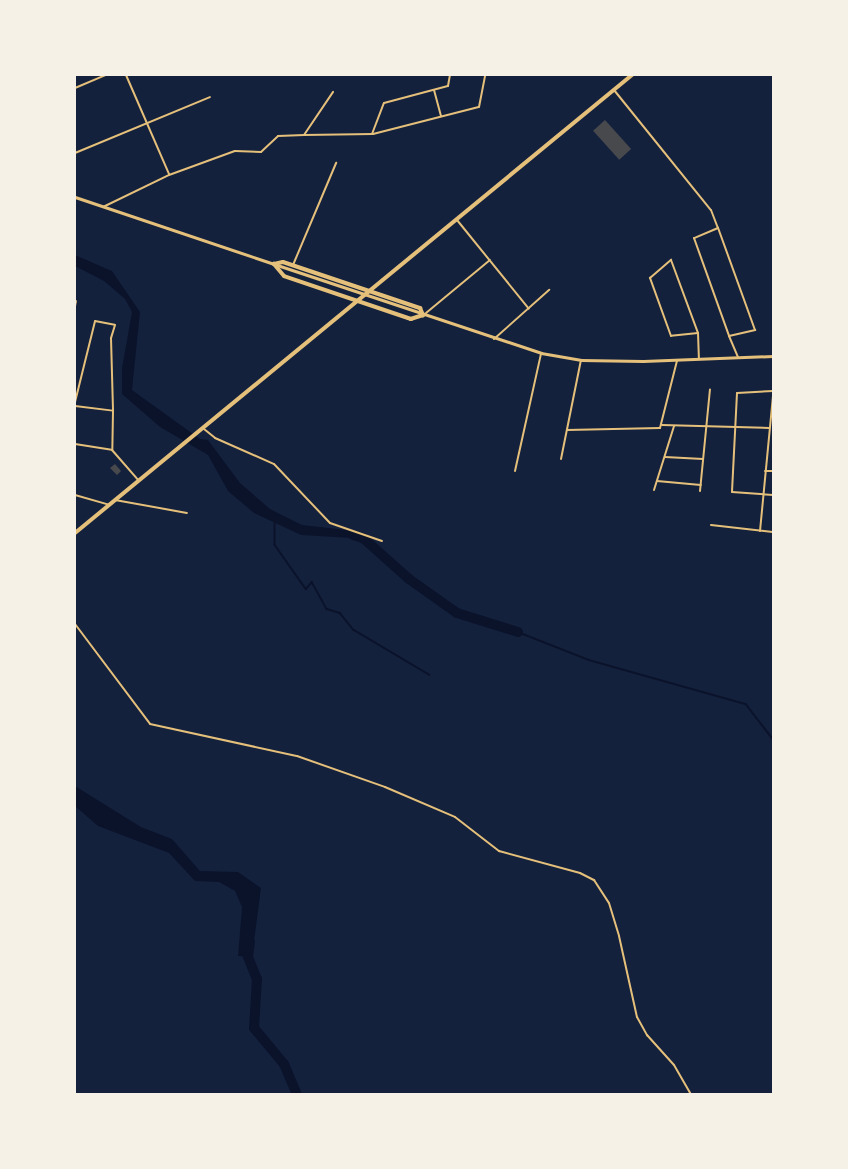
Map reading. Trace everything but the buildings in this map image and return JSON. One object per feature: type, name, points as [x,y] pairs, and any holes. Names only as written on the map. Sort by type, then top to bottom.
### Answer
[{"type":"main road","points":[[75,533],[632,75]]},
{"type":"main road","points":[[274,264],[293,265],[369,290],[420,308],[421,314],[414,320],[284,276],[274,264]]},
{"type":"street","points":[[75,88],[105,75]]},
{"type":"street","points":[[126,75],[169,175]]},
{"type":"street","points":[[372,134],[384,103],[448,86],[450,75]]},
{"type":"street","points":[[104,207],[169,175],[235,151],[261,152],[278,136],[372,134],[479,108],[485,75]]},
{"type":"street","points":[[434,90],[441,117]]},
{"type":"street","points":[[614,90],[711,210],[755,330],[729,336]]},
{"type":"street","points":[[304,135],[333,92]]},
{"type":"street","points":[[75,153],[210,97]]},
{"type":"street","points":[[293,265],[336,164]]},
{"type":"street","points":[[75,197],[541,353],[581,360],[677,361],[773,356]]},
{"type":"street","points":[[456,218],[529,309]]},
{"type":"street","points":[[718,228],[694,238],[738,359]]},
{"type":"street","points":[[421,314],[490,260]]},
{"type":"street","points":[[698,333],[671,336],[667,326],[650,278],[670,260],[698,333],[699,359]]},
{"type":"street","points":[[494,339],[549,290]]},
{"type":"street","points":[[75,306],[76,301]]},
{"type":"street","points":[[112,450],[113,411],[111,338],[115,325],[95,321],[75,404],[113,411]]},
{"type":"street","points":[[515,471],[541,353]]},
{"type":"street","points":[[561,459],[581,360]]},
{"type":"street","points":[[567,430],[655,431],[662,425],[677,361]]},
{"type":"street","points":[[700,491],[710,390]]},
{"type":"street","points":[[760,531],[762,494],[773,393],[737,393],[732,492],[762,494],[773,495]]},
{"type":"street","points":[[662,425],[769,428]]},
{"type":"street","points":[[654,490],[674,426]]},
{"type":"street","points":[[202,427],[215,438],[274,464],[330,523],[382,541]]},
{"type":"street","points":[[75,444],[112,450],[139,481]]},
{"type":"street","points":[[768,444],[773,445]]},
{"type":"street","points":[[665,457],[703,459]]},
{"type":"street","points":[[765,471],[773,471]]},
{"type":"street","points":[[657,481],[701,485]]},
{"type":"street","points":[[75,495],[109,505]]},
{"type":"street","points":[[115,500],[188,513]]},
{"type":"street","points":[[711,525],[773,532]]},
{"type":"street","points":[[75,624],[150,724],[297,756],[386,787],[455,817],[499,850],[580,873],[594,880],[609,903],[619,936],[637,1017],[647,1035],[674,1065],[691,1094]]},
{"type":"water","points":[[75,255],[112,271],[140,312],[132,390],[200,439],[208,440],[240,483],[270,509],[302,525],[356,531],[367,536],[362,542],[351,538],[301,535],[254,513],[228,491],[208,455],[160,427],[122,394],[122,368],[132,312],[125,299],[104,281],[75,266]]},
{"type":"water","points":[[75,786],[141,827],[172,839],[200,871],[238,872],[261,888],[252,957],[238,956],[242,907],[235,891],[219,882],[195,881],[169,853],[98,826],[75,806]]},
{"type":"waterway","points":[[275,523],[275,545],[306,589],[312,582],[327,609],[340,613],[354,630],[430,675]]},
{"type":"waterway","points":[[353,535],[363,538],[409,579],[457,613],[518,632]]},
{"type":"waterway","points":[[518,632],[589,660],[746,704],[773,739]]},
{"type":"waterway","points":[[250,942],[248,957],[257,979],[254,1028],[284,1064],[297,1094]]}]
